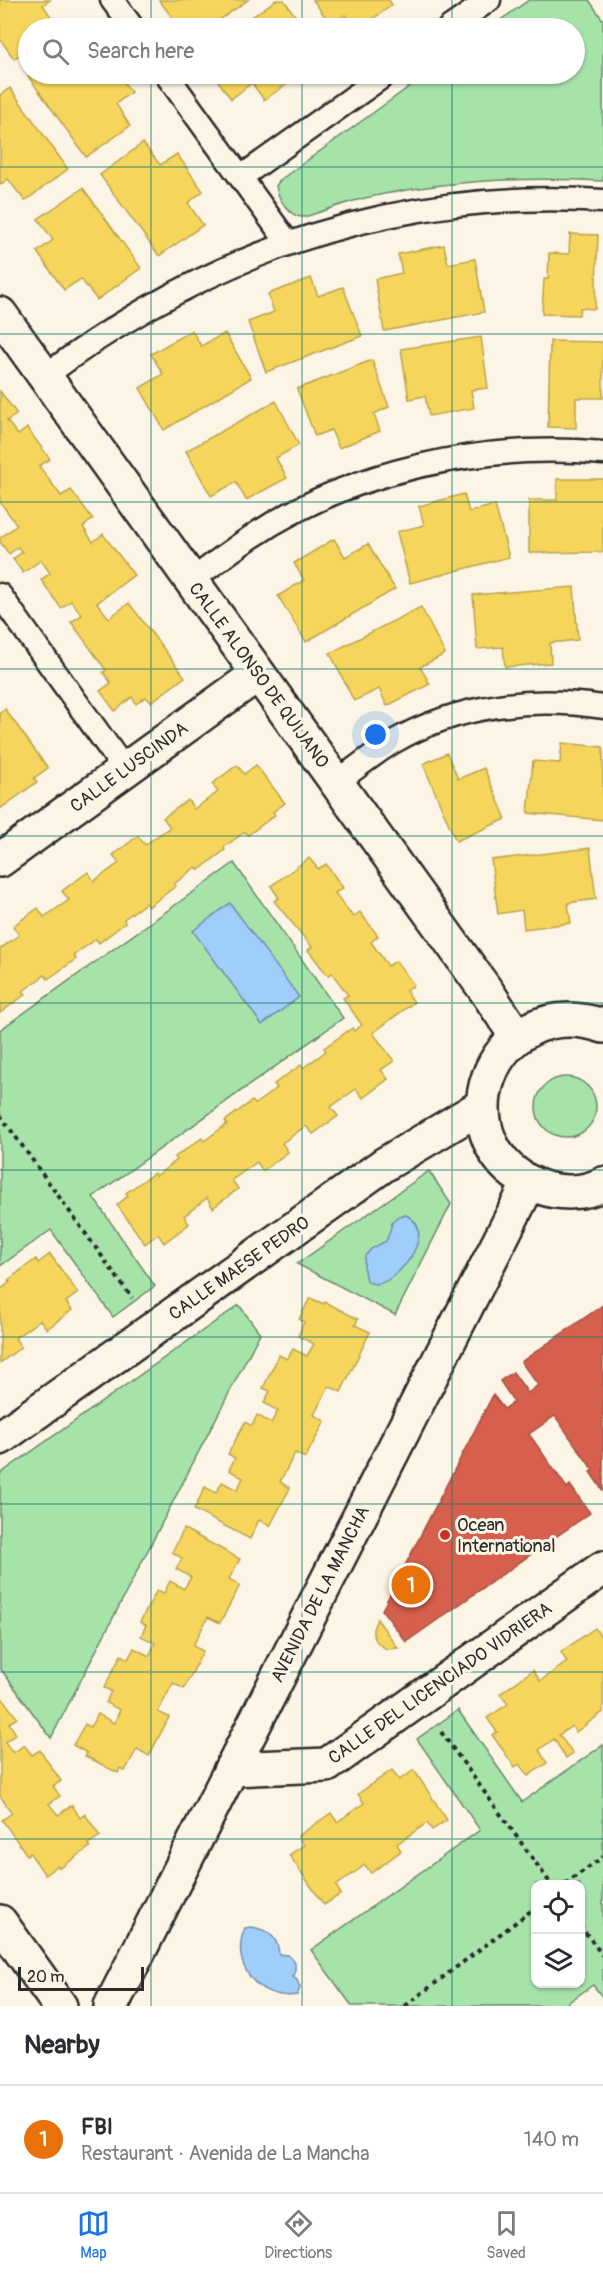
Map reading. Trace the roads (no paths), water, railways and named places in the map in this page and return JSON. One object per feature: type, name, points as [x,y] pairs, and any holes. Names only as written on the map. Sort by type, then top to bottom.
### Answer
[{"type":"street","name":"CALLE ALONSO DE QUIJANO","points":[[0,314],[337,782],[517,1037]]},
{"type":"street","name":"CALLE LUSCINDA","points":[[0,860],[258,674]]},
{"type":"street","points":[[603,1026],[580,1020],[558,1020],[536,1026],[517,1037],[502,1051],[492,1068],[485,1086],[482,1106],[488,1137],[504,1163],[529,1183],[551,1191],[574,1192],[603,1184]]},
{"type":"street","name":"CALLE MAESE PEDRO","points":[[0,1438],[385,1164],[482,1106]]},
{"type":"street","name":"AVENIDA DE LA MANCHA","points":[[111,2006],[529,1183]]},
{"type":"street","name":"CALLE DEL LICENCIADO VIDRIERA","points":[[231,1769],[327,1765],[603,1568]]},
{"type":"street","points":[[0,1922],[60,2006]]},
{"type":"lane","points":[[112,0],[126,18]]},
{"type":"lane","points":[[463,18],[489,0]]},
{"type":"lane","points":[[173,84],[288,243]]},
{"type":"lane","points":[[241,177],[372,84]]},
{"type":"lane","points":[[45,376],[91,342],[147,307],[221,269],[288,243],[365,221],[427,209],[498,200],[603,201]]},
{"type":"lane","points":[[191,581],[251,537],[311,504],[363,483],[409,469],[459,458],[510,452],[603,453]]},
{"type":"lane","points":[[0,595],[125,770]]},
{"type":"lane","points":[[337,782],[393,742],[435,722],[468,712],[504,704],[536,701],[572,702],[603,707]]},
{"type":"water","points":[[230,903],[299,997],[262,1025],[193,931]]},
{"type":"water","points":[[406,1215],[417,1226],[418,1241],[411,1257],[399,1272],[385,1281],[373,1284],[365,1276],[365,1256],[371,1249],[386,1241],[396,1217]]},
{"type":"water","points":[[251,1927],[271,1935],[277,1943],[279,1954],[288,1955],[295,1963],[293,1977],[300,1988],[297,1995],[270,1992],[250,1977],[244,1967],[241,1941],[245,1928]]},
{"type":"place","name":"Ocean International","points":[[445,1535]]},
{"type":"place","name":"FBI","points":[[411,1585]]}]
